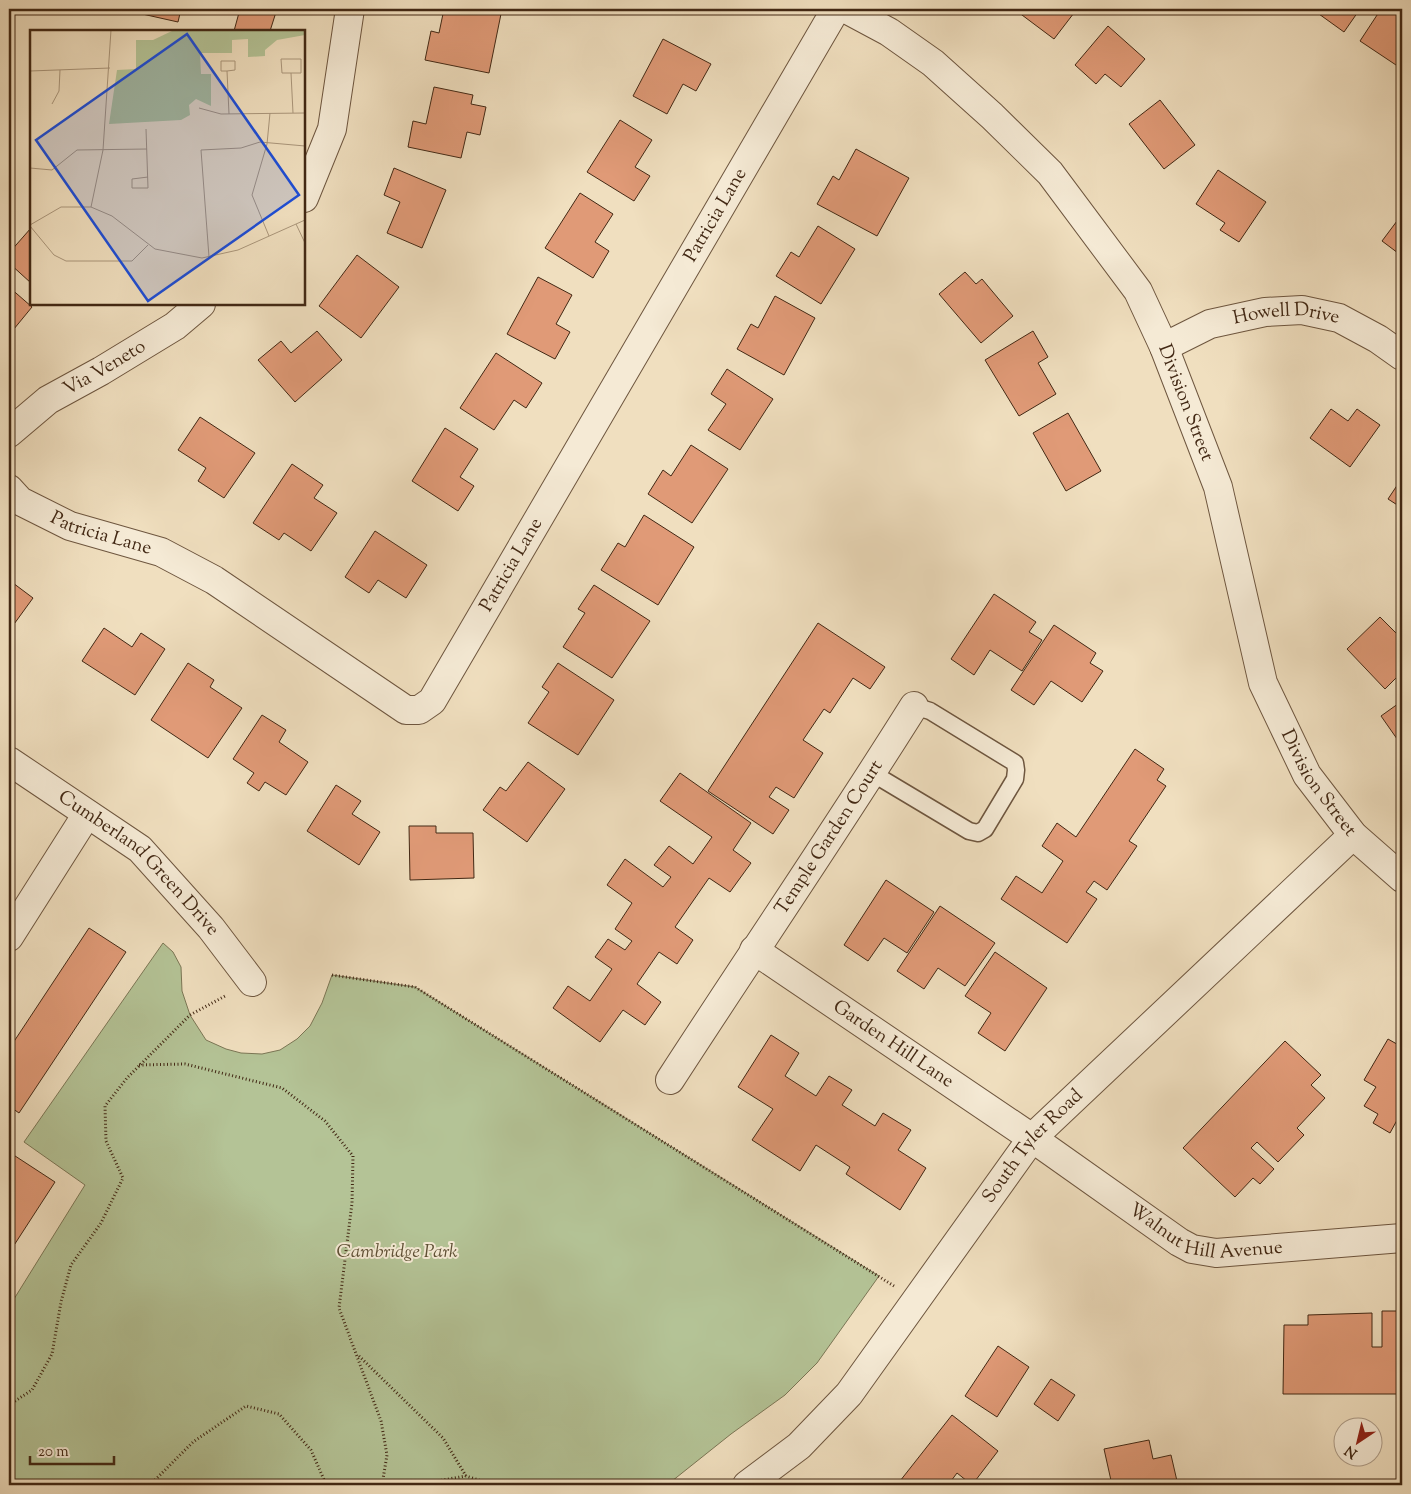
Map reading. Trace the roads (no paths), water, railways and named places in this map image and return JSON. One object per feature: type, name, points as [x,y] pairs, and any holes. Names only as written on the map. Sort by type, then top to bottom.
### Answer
[{"type":"street","points":[[305,196],[332,129],[350,9]]},
{"type":"street","name":"Patricia Lane","points":[[9,489],[20,501],[70,526],[161,552],[214,580],[406,710],[419,710],[432,701],[836,9]]},
{"type":"street","name":"Division Street","points":[[846,9],[889,32],[933,64],[992,116],[1050,173],[1138,291],[1164,347],[1218,488],[1263,683],[1306,775],[1353,835],[1402,878]]},
{"type":"street","name":"Via Veneto","points":[[9,433],[48,400],[167,331],[200,305]]},
{"type":"street","name":"Howell Drive","points":[[1164,347],[1210,324],[1266,312],[1302,310],[1339,318],[1378,339],[1402,356]]},
{"type":"street","name":"Temple Garden Court","points":[[670,1080],[754,950],[848,812],[914,706]]},
{"type":"street","name":"Cumberland Green Drive","points":[[9,760],[140,850],[211,928],[252,982]]},
{"type":"street","points":[[9,937],[87,814]]},
{"type":"street","name":"South Tyler Road","points":[[747,1485],[799,1446],[849,1394],[1032,1138],[1353,835]]},
{"type":"street","name":"Garden Hill Lane","points":[[754,950],[1032,1138]]},
{"type":"street","name":"Walnut Hill Avenue","points":[[1032,1138],[1179,1242],[1192,1249],[1216,1253],[1402,1238]]},
{"type":"lane","name":"Temple Garden Court","points":[[872,774],[968,831],[978,833],[986,829],[1016,779],[1015,763],[930,711],[914,706]]},
{"type":"park label","name":"Cambridge Park","points":[[397,1252]]}]
